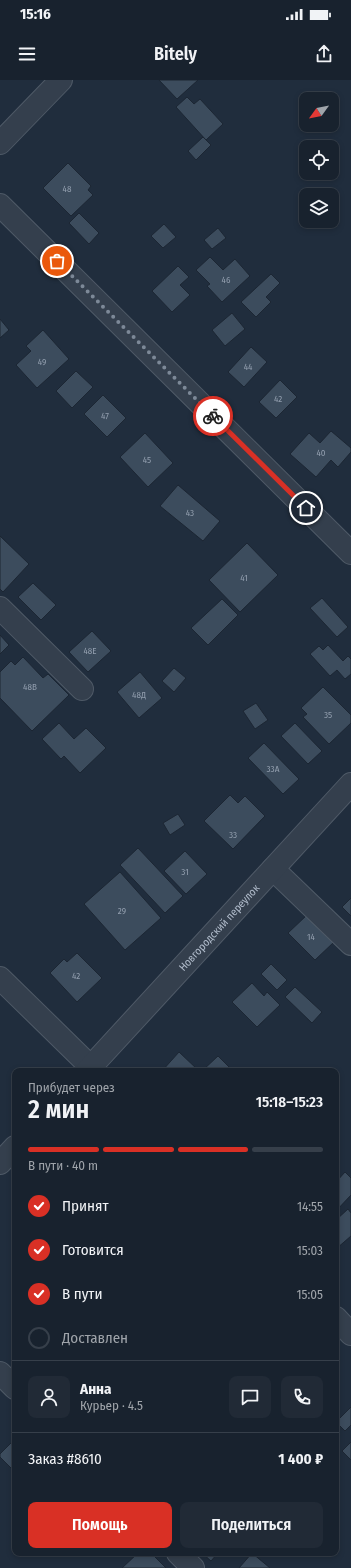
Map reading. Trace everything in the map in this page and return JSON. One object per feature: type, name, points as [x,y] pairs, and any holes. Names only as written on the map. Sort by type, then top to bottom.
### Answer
[{"type":"street","points":[[0,143],[61,80]]},
{"type":"street","points":[[0,205],[351,553]]},
{"type":"street","points":[[0,608],[82,688]]},
{"type":"street","name":"Новгородский переулок","points":[[93,1068],[351,784]]},
{"type":"street","points":[[273,869],[351,944]]},
{"type":"street","points":[[0,978],[89,1068]]},
{"type":"street","points":[[0,1163],[12,1150]]},
{"type":"street","points":[[339,1321],[351,1334]]},
{"type":"street","points":[[0,1373],[12,1385]]},
{"type":"street","points":[[181,1556],[193,1568]]},
{"type":"building","points":[[159,80],[198,80],[177,99]]},
{"type":"building","points":[[187,97],[194,104],[200,99],[223,124],[206,140],[176,107]]},
{"type":"building","points":[[203,137],[211,145],[196,160],[188,151]]},
{"type":"building","points":[[68,163],[91,186],[88,190],[93,195],[71,216],[43,188]]},
{"type":"building","points":[[79,213],[99,233],[89,244],[69,223]]},
{"type":"building","points":[[164,224],[176,237],[163,248],[151,236]]},
{"type":"building","points":[[218,228],[226,238],[212,249],[204,240]]},
{"type":"building","points":[[210,257],[223,270],[235,259],[250,276],[222,302],[207,286],[210,284],[196,270]]},
{"type":"building","points":[[178,266],[189,277],[180,285],[190,295],[172,312],[152,291]]},
{"type":"building","points":[[271,274],[280,283],[266,297],[271,302],[256,317],[241,302]]},
{"type":"building","points":[[232,313],[245,329],[225,346],[212,330]]},
{"type":"building","points":[[0,319],[9,330],[0,338]]},
{"type":"building","points":[[43,330],[69,359],[37,388],[16,365],[31,351],[26,346]]},
{"type":"building","points":[[251,347],[267,362],[244,387],[228,372]]},
{"type":"building","points":[[76,371],[93,387],[72,408],[56,391]]},
{"type":"building","points":[[280,380],[297,397],[276,418],[259,402]]},
{"type":"building","points":[[103,395],[126,418],[107,437],[84,414]]},
{"type":"building","points":[[331,431],[351,448],[351,452],[338,467],[331,460],[316,477],[290,454],[309,433],[320,443]]},
{"type":"building","points":[[145,433],[173,463],[148,487],[120,457]]},
{"type":"building","points":[[178,485],[220,521],[203,541],[160,506]]},
{"type":"building","points":[[0,536],[29,564],[3,592],[0,589]]},
{"type":"building","points":[[247,543],[278,575],[240,612],[209,580]]},
{"type":"building","points":[[33,583],[56,605],[41,620],[18,597]]},
{"type":"building","points":[[322,598],[348,627],[337,637],[310,608]]},
{"type":"building","points":[[222,599],[238,615],[208,645],[191,628]]},
{"type":"building","points":[[92,631],[111,651],[88,672],[69,652]]},
{"type":"building","points":[[0,635],[9,645],[0,654]]},
{"type":"building","points":[[328,645],[343,661],[348,656],[351,659],[351,674],[345,679],[337,670],[330,676],[310,654],[319,646],[323,650]]},
{"type":"building","points":[[23,657],[43,678],[48,674],[69,695],[32,731],[0,698],[0,672],[11,661],[15,665]]},
{"type":"building","points":[[174,668],[186,678],[174,692],[162,681]]},
{"type":"building","points":[[140,672],[162,698],[139,718],[117,692]]},
{"type":"building","points":[[323,687],[351,715],[351,723],[329,744],[303,717],[307,714],[301,708]]},
{"type":"building","points":[[256,703],[268,720],[255,729],[243,711]]},
{"type":"building","points":[[59,723],[74,739],[86,728],[106,748],[80,773],[64,756],[61,759],[42,739]]},
{"type":"building","points":[[295,723],[322,751],[308,764],[281,736]]},
{"type":"building","points":[[264,743],[299,779],[283,794],[248,758]]},
{"type":"building","points":[[230,795],[238,803],[245,796],[265,816],[233,849],[204,821]]},
{"type":"building","points":[[178,814],[185,825],[170,835],[163,823]]},
{"type":"building","points":[[138,848],[183,896],[165,913],[120,865]]},
{"type":"building","points":[[185,851],[207,874],[186,894],[164,871]]},
{"type":"building","points":[[120,872],[161,918],[125,950],[84,904]]},
{"type":"building","points":[[351,898],[351,916],[342,907]]},
{"type":"building","points":[[307,915],[334,942],[315,960],[288,933]]},
{"type":"building","points":[[77,953],[102,978],[77,1002],[50,973],[64,959],[67,962]]},
{"type":"building","points":[[271,964],[287,980],[277,990],[261,974]]},
{"type":"building","points":[[252,983],[264,996],[267,992],[280,1005],[257,1027],[232,1002]]},
{"type":"building","points":[[295,987],[322,1012],[312,1023],[285,997]]},
{"type":"building","points":[[179,1052],[196,1068],[165,1068]]},
{"type":"building","points":[[218,1056],[229,1067],[228,1068],[205,1068]]},
{"type":"building","points":[[345,1172],[351,1178],[351,1195],[339,1208],[339,1179]]},
{"type":"building","points":[[348,1209],[351,1213],[351,1236],[339,1246],[339,1217]]},
{"type":"building","points":[[351,1407],[351,1425],[345,1431],[339,1425],[339,1419]]},
{"type":"building","points":[[12,1442],[12,1469],[0,1457],[0,1454]]},
{"type":"building","points":[[351,1442],[351,1460],[342,1451]]},
{"type":"building","points":[[135,1556],[154,1556],[166,1568],[122,1568]]},
{"type":"building","points":[[205,1556],[215,1556],[211,1561]]},
{"type":"building","points":[[249,1556],[256,1556],[270,1568],[239,1568]]},
{"type":"way so far","points":[[57,261],[213,416]]},
{"type":"route","points":[[213,416],[306,508]]}]
